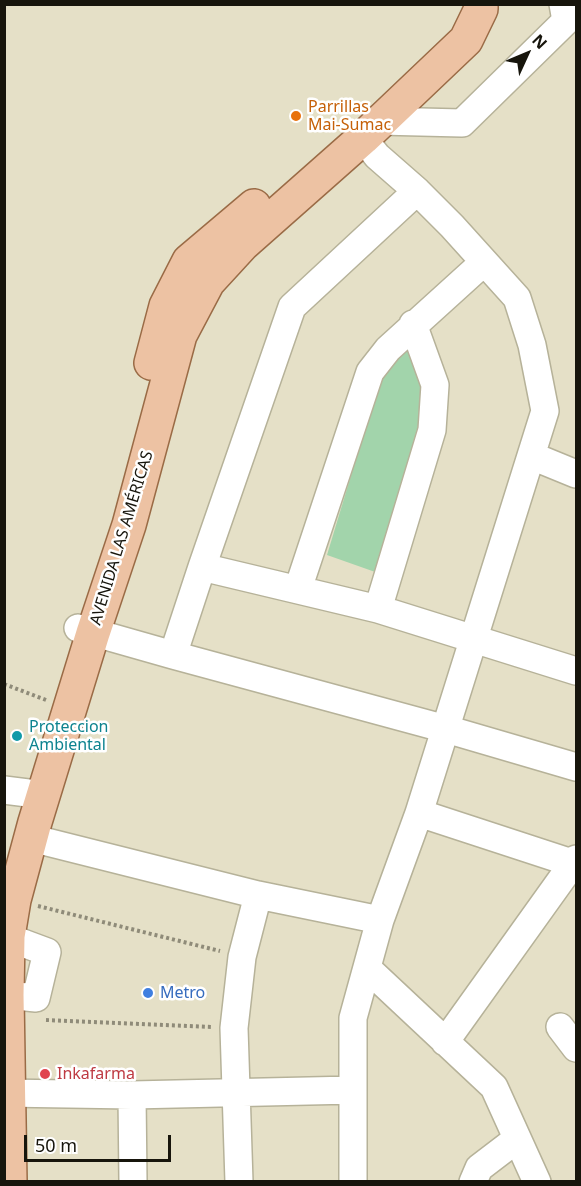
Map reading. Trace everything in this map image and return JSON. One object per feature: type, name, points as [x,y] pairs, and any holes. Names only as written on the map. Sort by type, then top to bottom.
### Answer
[{"type":"main road","name":"AVENIDA LAS AMÉRICAS","points":[[4,865],[24,793],[54,703],[129,525],[180,335],[208,282],[242,245],[466,40],[482,6]]},
{"type":"main road","name":"AVENIDA LAS AMÉRICAS","points":[[10,1182],[6,936],[31,838],[24,793],[86,630],[166,306],[189,261],[317,151],[450,28],[482,6]]},
{"type":"street","points":[[353,1182],[353,1018],[380,920],[419,813],[545,411],[532,345],[517,298],[417,191],[377,156],[371,129],[462,123],[566,21],[563,4]]},
{"type":"street","points":[[173,655],[292,308],[417,191]]},
{"type":"street","points":[[298,589],[370,372],[388,349],[413,324],[484,262]]},
{"type":"street","points":[[378,609],[432,430],[435,385],[413,324]]},
{"type":"street","points":[[532,456],[576,474]]},
{"type":"street","points":[[202,567],[378,609],[576,671]]},
{"type":"street","points":[[86,630],[576,767]]},
{"type":"street","points":[[419,813],[576,862],[445,1042]]},
{"type":"street","points":[[31,838],[258,895],[380,920]]},
{"type":"street","points":[[239,1182],[234,1028],[243,957],[258,895]]},
{"type":"street","points":[[367,968],[494,1087],[537,1182]]},
{"type":"street","points":[[560,1027],[576,1048]]},
{"type":"street","points":[[7,1093],[132,1095],[352,1090]]},
{"type":"street","points":[[132,1095],[133,1182]]},
{"type":"street","points":[[473,1182],[479,1168],[518,1138]]},
{"type":"path","points":[[4,684],[54,703]]},
{"type":"path","points":[[14,900],[243,957]]},
{"type":"path","points":[[7,1007],[234,1028]]},
{"type":"green space","points":[[414,336],[429,385],[378,573],[327,555],[382,373]]},
{"type":"place","name":"Parrillas Mai-Sumac","points":[[296,116]]},
{"type":"place","name":"Proteccion Ambiental","points":[[17,736]]},
{"type":"place","name":"Metro","points":[[148,993]]},
{"type":"place","name":"Inkafarma","points":[[45,1074]]}]
